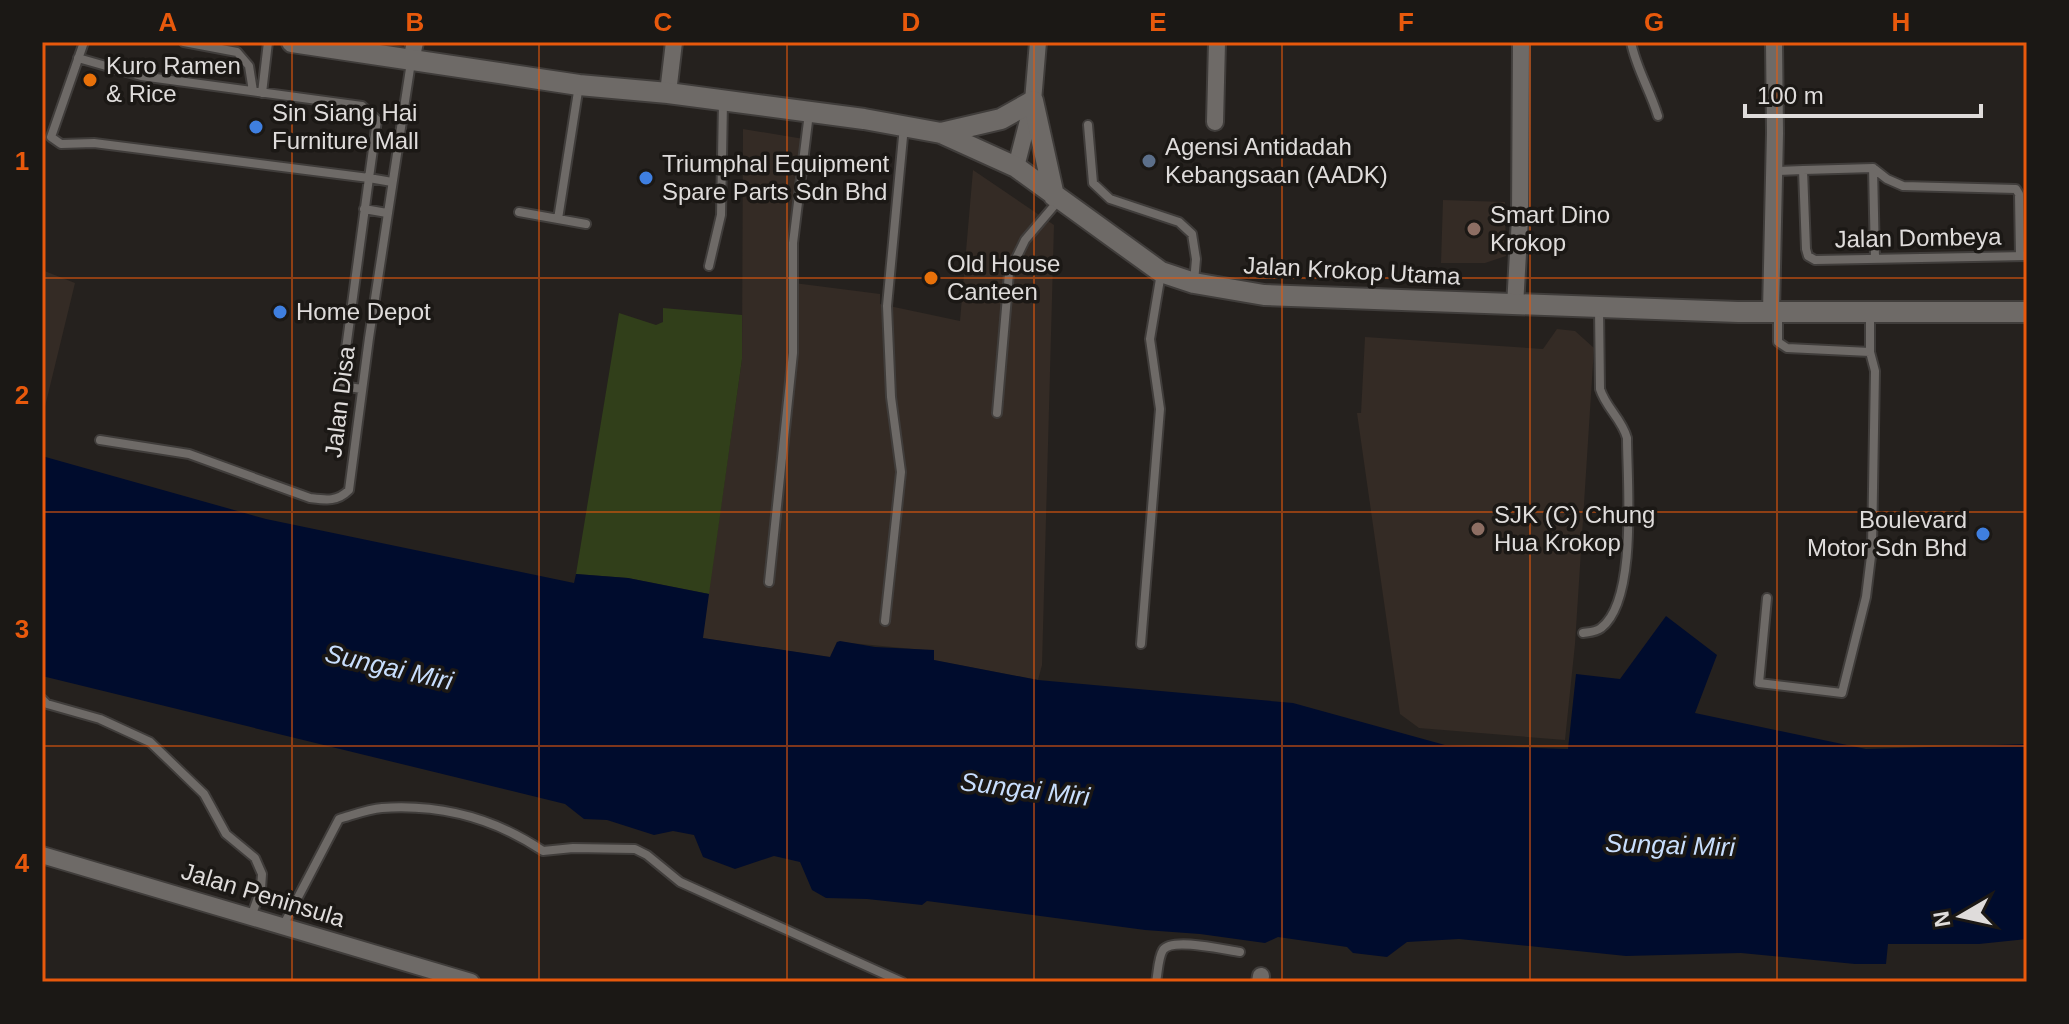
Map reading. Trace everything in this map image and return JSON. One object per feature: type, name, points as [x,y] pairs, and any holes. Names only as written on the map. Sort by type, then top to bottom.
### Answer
[{"type":"street","name":"Jalan Krokop Utama","points":[[292,42],[413,52],[579,85],[723,100],[941,133],[1016,167],[1161,272],[1194,283],[1264,295],[1599,309],[2027,312]]},
{"type":"street","points":[[668,93],[674,42]]},
{"type":"street","points":[[1016,167],[1033,101],[1038,42]]},
{"type":"street","points":[[1215,122],[1217,42]]},
{"type":"street","points":[[1515,306],[1520,218],[1521,42]]},
{"type":"street","points":[[1774,42],[1775,312]]},
{"type":"street","points":[[941,133],[1001,119],[1033,101]]},
{"type":"street","points":[[1033,101],[1057,198]]},
{"type":"street","name":"Jalan Peninsula","points":[[42,855],[471,982]]},
{"type":"lane","points":[[84,42],[51,137],[61,144],[94,143],[392,182]]},
{"type":"lane","points":[[184,42],[237,52],[249,66],[258,92]]},
{"type":"lane","points":[[258,92],[268,42]]},
{"type":"lane","points":[[1631,42],[1636,65],[1651,92],[1658,116]]},
{"type":"lane","name":"Jalan Disa","points":[[100,440],[189,454],[310,498],[341,498],[349,490],[387,213],[413,52]]},
{"type":"lane","points":[[78,58],[141,76],[362,106],[377,120],[341,386],[362,389]]},
{"type":"lane","points":[[558,219],[579,85]]},
{"type":"lane","points":[[709,266],[721,215],[723,100]]},
{"type":"lane","points":[[769,582],[793,353],[793,243],[809,112]]},
{"type":"lane","points":[[1088,125],[1093,183],[1110,199],[1179,222],[1192,234],[1196,259],[1194,283]]},
{"type":"lane","points":[[885,621],[901,472],[891,397],[887,306],[904,126]]},
{"type":"lane","points":[[1873,168],[1875,258]]},
{"type":"lane","name":"Jalan Dombeya","points":[[1775,171],[1803,170],[1873,168],[1903,186],[2016,189],[2019,194],[2023,256],[1815,260],[1808,256],[1803,170]]},
{"type":"lane","points":[[997,413],[1009,273],[1025,240],[1057,198]]},
{"type":"lane","points":[[364,209],[387,213]]},
{"type":"lane","points":[[519,212],[586,224]]},
{"type":"lane","points":[[1141,644],[1160,409],[1150,339],[1161,272]]},
{"type":"lane","points":[[1583,633],[1599,631],[1609,621],[1626,573],[1627,559],[1627,438],[1624,427],[1604,401],[1600,389],[1599,309]]},
{"type":"lane","points":[[1775,312],[1778,342],[1787,348],[1870,352]]},
{"type":"lane","points":[[1767,598],[1759,683],[1842,693],[1866,597],[1872,548],[1875,371],[1870,352],[1870,313]]},
{"type":"lane","points":[[42,699],[47,704],[100,719],[150,742],[204,794],[226,834],[255,858],[262,874],[261,889],[251,917]]},
{"type":"lane","points":[[283,926],[339,819],[380,808],[443,809],[517,833],[543,851],[635,849],[680,882],[902,982]]},
{"type":"lane","points":[[1156,982],[1162,951],[1168,946],[1182,944],[1240,952]]},
{"type":"shaded area","points":[[743,129],[810,140],[794,283],[880,294],[880,304],[960,321],[973,170],[1054,225],[1042,665],[1038,680],[933,660],[934,651],[837,642],[830,657],[702,638],[742,359]]},
{"type":"shaded area","name":"Smart Dino Krokop","points":[[1443,200],[1505,202],[1506,256],[1485,263],[1441,263]]},
{"type":"shaded area","points":[[42,270],[75,283],[42,419]]},
{"type":"shaded area","name":"SJK (C) Chung Hua Krokop","points":[[1557,329],[1575,331],[1594,348],[1575,644],[1565,740],[1419,728],[1400,714],[1357,413],[1361,413],[1365,337],[1543,349]]},
{"type":"green space","points":[[663,308],[742,315],[742,359],[709,594],[628,578],[576,574],[619,313],[656,325],[663,322]]},
{"type":"water","name":"Sungai Miri","points":[[42,456],[266,519],[574,583],[576,574],[628,578],[709,594],[703,638],[830,657],[840,641],[875,647],[934,650],[934,660],[1038,680],[1293,703],[1445,745],[1568,749],[1576,674],[1620,679],[1666,616],[1717,655],[1695,713],[1866,749],[2027,744],[2027,939],[1979,944],[1888,944],[1886,964],[1741,953],[1626,956],[1459,939],[1407,942],[1387,957],[1353,953],[1347,947],[1278,937],[1265,943],[927,901],[922,905],[826,898],[812,890],[800,862],[774,856],[735,869],[703,857],[694,835],[673,831],[654,835],[607,820],[584,819],[565,804],[42,676]]},
{"type":"place","name":"Kuro Ramen & Rice","points":[[90,80]]},
{"type":"place","name":"Sin Siang Hai Furniture Mall","points":[[256,127]]},
{"type":"place","name":"Agensi Antidadah Kebangsaan (AADK)","points":[[1149,161]]},
{"type":"place","name":"Triumphal Equipment Spare Parts Sdn Bhd","points":[[646,178]]},
{"type":"place","name":"Smart Dino Krokop","points":[[1474,229]]},
{"type":"place","name":"Old House Canteen","points":[[931,278]]},
{"type":"place","name":"Home Depot","points":[[280,312]]},
{"type":"place","name":"SJK (C) Chung Hua Krokop","points":[[1478,529]]},
{"type":"place","name":"Boulevard Motor Sdn Bhd","points":[[1983,534]]}]
